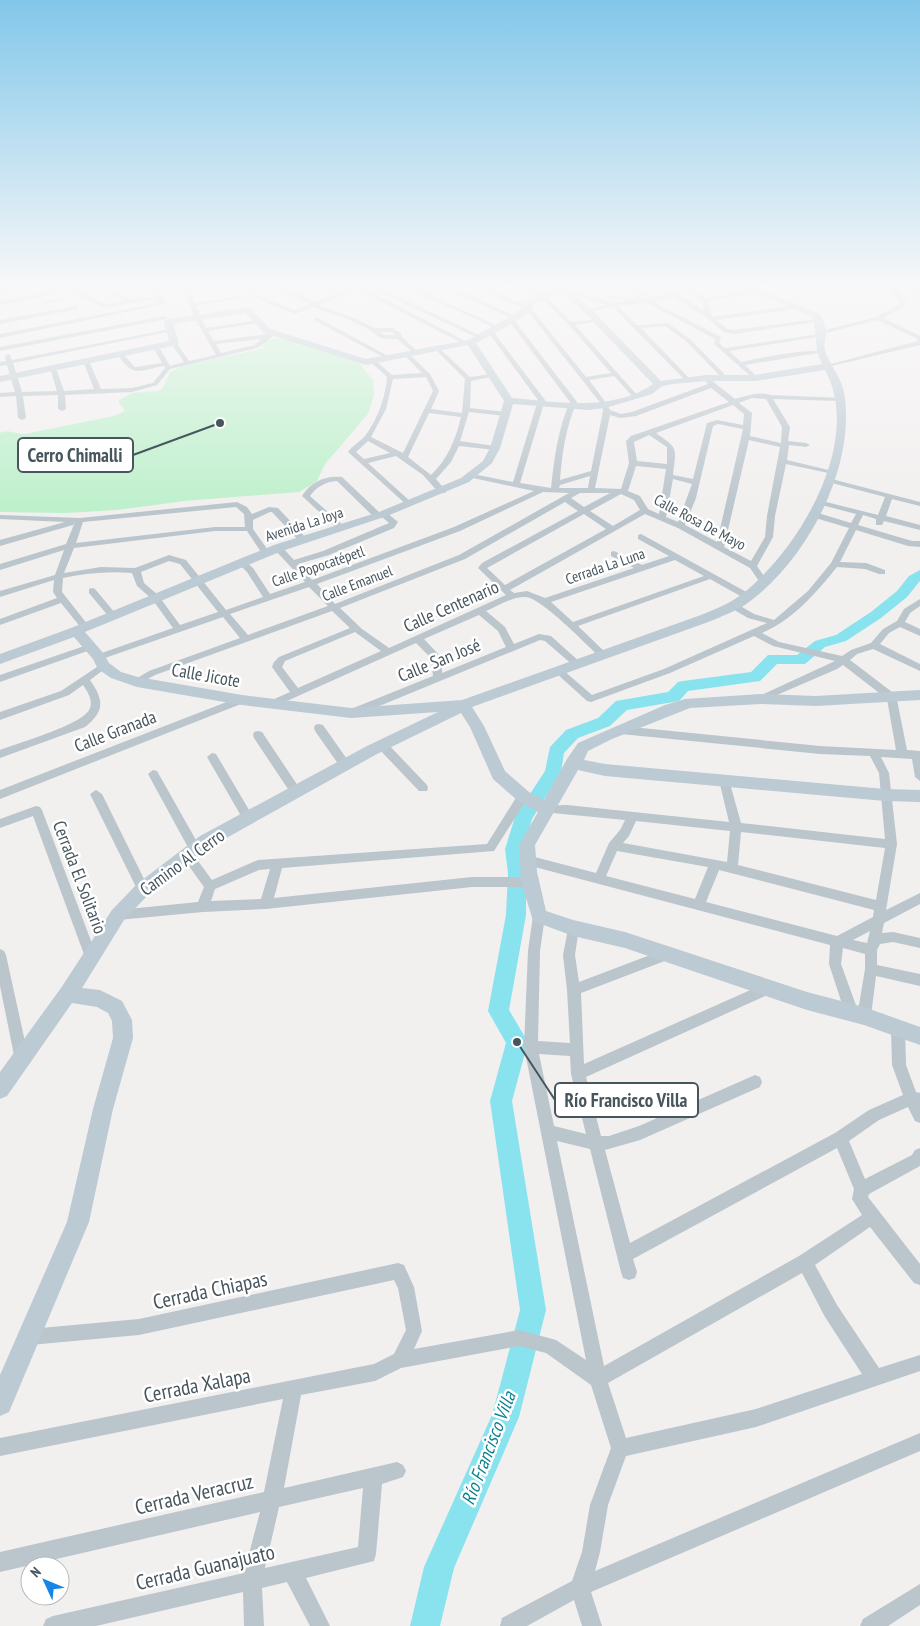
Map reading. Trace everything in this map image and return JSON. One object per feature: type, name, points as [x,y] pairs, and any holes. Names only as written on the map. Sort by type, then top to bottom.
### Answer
[{"type":"main road","points":[[0,379],[86,361]]},
{"type":"main road","points":[[362,361],[373,361]]},
{"type":"main road","points":[[483,361],[509,401],[541,405],[606,408],[648,392],[659,384],[687,379],[709,382],[726,379],[756,378],[829,366]]},
{"type":"main road","points":[[637,361],[659,384]]},
{"type":"main road","points":[[546,809],[523,796],[499,775],[477,726],[463,705],[560,672],[706,618],[734,606],[764,582],[815,516],[832,476],[838,449],[840,399],[837,383],[826,361]]},
{"type":"main road","name":"Avenida La Joya","points":[[0,659],[80,629],[278,548],[380,515],[442,491],[472,476],[488,463],[495,448],[509,401]]},
{"type":"main road","name":"Calle Jicote","points":[[80,629],[98,657],[116,675],[137,682],[242,700],[351,713],[463,705]]},
{"type":"main road","points":[[917,696],[816,701],[761,699],[690,703],[670,709],[583,747],[572,763],[528,844],[527,860],[530,882],[539,916],[573,928],[625,940],[769,988],[858,1014],[920,1036]]},
{"type":"main road","name":"Camino Al Cerro","points":[[0,1089],[68,994],[118,915],[143,889],[191,852],[248,818],[382,745],[463,705]]},
{"type":"main road","points":[[572,763],[605,770],[885,795],[920,796]]},
{"type":"main road","points":[[0,1402],[30,1337],[78,1222],[103,1109],[123,1038],[122,1020],[115,1008],[100,999],[68,994]]},
{"type":"street","points":[[0,364],[10,361],[19,393],[22,418]]},
{"type":"street","points":[[86,361],[99,392]]},
{"type":"street","points":[[125,361],[130,368],[134,369],[167,366],[191,361]]},
{"type":"street","points":[[164,361],[167,366]]},
{"type":"street","points":[[373,361],[390,377],[428,376]]},
{"type":"street","points":[[365,461],[402,454],[427,411],[436,391],[417,361]]},
{"type":"street","points":[[432,478],[446,465],[466,413],[470,389],[468,379],[449,361]]},
{"type":"street","points":[[515,361],[542,400],[537,411],[516,484]]},
{"type":"street","points":[[544,361],[574,402],[571,407],[558,460],[556,487]]},
{"type":"street","points":[[570,361],[606,408],[626,416],[661,404],[709,382],[731,402],[748,413],[746,437],[720,547]]},
{"type":"street","points":[[604,361],[635,396]]},
{"type":"street","points":[[669,361],[687,379]]},
{"type":"street","points":[[708,361],[726,379]]},
{"type":"street","points":[[736,361],[756,378]]},
{"type":"street","points":[[740,364],[759,361]]},
{"type":"street","points":[[829,366],[851,361]]},
{"type":"street","points":[[0,395],[61,393],[91,395],[99,392],[132,390],[155,384],[167,366]]},
{"type":"street","points":[[53,368],[61,393],[62,409]]},
{"type":"street","points":[[584,378],[616,374]]},
{"type":"street","points":[[468,379],[492,376]]},
{"type":"street","points":[[390,377],[384,407],[367,438],[354,447],[352,452],[365,461],[408,504]]},
{"type":"street","points":[[648,392],[661,404]]},
{"type":"street","points":[[556,487],[578,491],[622,491],[633,463],[630,441],[731,402],[751,396],[767,395],[840,399]]},
{"type":"street","points":[[753,566],[769,537],[771,516],[783,461],[786,427],[767,395]]},
{"type":"street","points":[[591,490],[606,408]]},
{"type":"street","points":[[427,411],[506,414]]},
{"type":"street","points":[[681,526],[686,517],[710,425],[713,423],[734,424],[747,428]]},
{"type":"street","points":[[650,432],[670,446],[672,450],[662,518]]},
{"type":"street","points":[[746,437],[784,446],[787,443],[806,445]]},
{"type":"street","points":[[367,438],[402,454],[432,478],[442,491]]},
{"type":"street","points":[[455,443],[495,448]]},
{"type":"street","points":[[783,461],[889,496],[920,504]]},
{"type":"street","points":[[633,463],[670,471],[694,482]]},
{"type":"street","points":[[472,476],[542,490],[556,487],[594,472]]},
{"type":"street","points":[[293,563],[326,553],[391,526],[394,522],[380,515],[339,479],[333,478],[316,484],[308,491],[306,496],[342,528]]},
{"type":"street","name":"Calle Popocatépetl","points":[[0,679],[98,657],[226,613],[457,529],[542,490]]},
{"type":"street","name":"Calle Emanuel","points":[[137,682],[152,673],[335,607],[462,557],[578,491]]},
{"type":"street","name":"Calle Rosa De Mayo","points":[[622,491],[637,498],[645,511],[681,526],[753,566],[764,582]]},
{"type":"street","name":"Calle Centenario","points":[[274,703],[512,596],[482,568],[485,564],[622,491]]},
{"type":"street","points":[[875,534],[889,496]]},
{"type":"street","points":[[566,498],[612,529]]},
{"type":"street","points":[[821,502],[920,528]]},
{"type":"street","points":[[0,517],[80,520],[237,504],[244,507],[250,518],[249,529],[266,553]]},
{"type":"street","points":[[250,518],[269,510],[275,510],[303,540]]},
{"type":"street","points":[[505,589],[645,511]]},
{"type":"street","points":[[560,672],[591,699],[667,671],[776,624],[811,593],[835,564],[860,513]]},
{"type":"street","points":[[815,516],[911,544],[920,544]]},
{"type":"street","points":[[0,543],[80,520]]},
{"type":"street","points":[[80,520],[59,575],[56,592],[80,629]]},
{"type":"street","points":[[0,567],[70,546],[215,529],[249,529]]},
{"type":"street","points":[[641,537],[748,596]]},
{"type":"street","points":[[278,548],[356,629],[373,643],[389,652]]},
{"type":"street","points":[[614,554],[641,568]]},
{"type":"street","name":"Cerrada La Luna","points":[[544,601],[675,556]]},
{"type":"street","points":[[0,594],[59,575],[120,569],[136,572],[169,558],[183,562],[196,581],[226,613],[245,638]]},
{"type":"street","points":[[242,563],[250,570],[268,598]]},
{"type":"street","points":[[835,564],[866,566],[882,572]]},
{"type":"street","points":[[136,572],[140,584],[155,597],[178,629]]},
{"type":"street","points":[[570,626],[711,576]]},
{"type":"street","points":[[92,591],[112,615]]},
{"type":"street","points":[[512,596],[527,594],[544,601],[603,655]]},
{"type":"street","points":[[0,622],[62,600]]},
{"type":"street","points":[[761,699],[834,667],[854,652],[874,645],[886,631],[900,623],[907,611],[920,602]]},
{"type":"street","points":[[734,606],[751,616],[776,624]]},
{"type":"street","points":[[480,611],[502,629],[512,648]]},
{"type":"street","points":[[900,623],[920,633]]},
{"type":"street","points":[[296,693],[277,667],[277,664],[282,659],[356,629]]},
{"type":"street","points":[[755,632],[776,644],[843,660],[892,697],[902,754]]},
{"type":"street","name":"Calle San José","points":[[351,713],[539,637],[548,638],[578,665]]},
{"type":"street","points":[[418,638],[436,657],[438,678]]},
{"type":"street","points":[[874,645],[920,668]]},
{"type":"street","points":[[0,716],[65,693],[85,681],[98,657]]},
{"type":"street","points":[[0,754],[81,724],[92,717],[96,709],[95,694],[85,681]]},
{"type":"street","name":"Calle Granada","points":[[0,795],[242,700]]},
{"type":"street","points":[[319,728],[344,765]]},
{"type":"street","points":[[621,730],[820,750],[918,755],[920,778]]},
{"type":"street","points":[[258,735],[296,792]]},
{"type":"street","points":[[382,745],[423,788]]},
{"type":"street","points":[[858,1014],[871,969],[873,945],[891,844],[884,773],[874,753]]},
{"type":"street","points":[[212,757],[248,818]]},
{"type":"street","points":[[153,774],[191,852],[210,886],[204,907]]},
{"type":"street","points":[[724,780],[736,827],[732,867]]},
{"type":"street","points":[[96,794],[143,889]]},
{"type":"street","points":[[210,886],[258,865],[490,848],[523,796]]},
{"type":"street","points":[[546,809],[632,816],[891,844]]},
{"type":"street","name":"Cerrada El Solitario","points":[[0,824],[36,810],[91,957]]},
{"type":"street","points":[[600,879],[613,846],[625,833],[632,816]]},
{"type":"street","points":[[613,846],[664,852],[715,865],[732,867],[880,906]]},
{"type":"street","points":[[527,860],[836,942],[873,945],[893,937],[920,943]]},
{"type":"street","points":[[266,904],[278,863]]},
{"type":"street","points":[[699,905],[715,865]]},
{"type":"street","points":[[118,915],[204,907],[266,904],[472,882],[530,882]]},
{"type":"street","points":[[836,942],[920,898]]},
{"type":"street","points":[[539,916],[534,951],[531,1046],[538,1092],[549,1132],[598,1379],[620,1448],[599,1505],[590,1552],[580,1587],[592,1626]]},
{"type":"street","points":[[573,928],[569,955],[574,990],[578,1074],[626,1254],[629,1272]]},
{"type":"street","points":[[836,942],[835,964],[858,1014]]},
{"type":"street","points":[[574,990],[666,955]]},
{"type":"street","points":[[0,956],[22,1060]]},
{"type":"street","points":[[871,969],[920,980]]},
{"type":"street","points":[[578,1074],[769,988]]},
{"type":"street","points":[[898,1028],[899,1066],[916,1099],[920,1116]]},
{"type":"street","points":[[531,1046],[577,1050]]},
{"type":"street","points":[[549,1132],[596,1143],[609,1143],[640,1133],[755,1082]]},
{"type":"street","points":[[626,1254],[840,1138],[874,1114],[916,1099]]},
{"type":"street","points":[[840,1138],[862,1189],[860,1199],[920,1278]]},
{"type":"street","points":[[862,1189],[919,1159]]},
{"type":"street","points":[[598,1379],[805,1262],[872,1217]]},
{"type":"street","points":[[805,1262],[831,1311],[875,1378]]},
{"type":"street","name":"Cerrada Chiapas","points":[[30,1337],[139,1327],[398,1271],[406,1287],[414,1330],[400,1360]]},
{"type":"street","name":"Cerrada Xalapa","points":[[0,1447],[375,1372],[400,1360],[519,1338],[550,1346],[598,1379]]},
{"type":"street","points":[[620,1448],[756,1418],[920,1363]]},
{"type":"street","points":[[254,1626],[252,1580],[272,1500],[294,1388]]},
{"type":"street","points":[[509,1625],[580,1587],[920,1442]]},
{"type":"street","name":"Cerrada Veracruz","points":[[0,1562],[397,1471]]},
{"type":"street","name":"Cerrada Guanajuato","points":[[53,1626],[367,1554],[373,1476]]},
{"type":"street","points":[[292,1571],[320,1626]]},
{"type":"street","points":[[870,1626],[920,1594]]},
{"type":"green space","points":[[206,361],[353,361],[359,363],[373,380],[374,395],[368,414],[325,464],[317,481],[299,492],[184,501],[117,510],[65,513],[0,512],[0,433],[25,434],[114,416],[125,411],[118,401],[132,393],[158,391],[163,388],[170,372],[182,366]]},
{"type":"waterway","name":"Río Francisco Villa","points":[[425,1626],[439,1567],[505,1417],[533,1310],[501,1101],[517,1042],[498,1011],[516,915],[517,873],[514,849],[524,817],[553,772],[556,751],[572,734],[604,722],[622,705],[673,697],[683,686],[755,677],[773,659],[800,660],[820,644],[841,638],[876,615],[902,594],[920,574]]},
{"type":"place","name":"Cerro Chimalli","points":[[220,423]]},
{"type":"place","name":"Río Francisco Villa","points":[[517,1042]]}]
